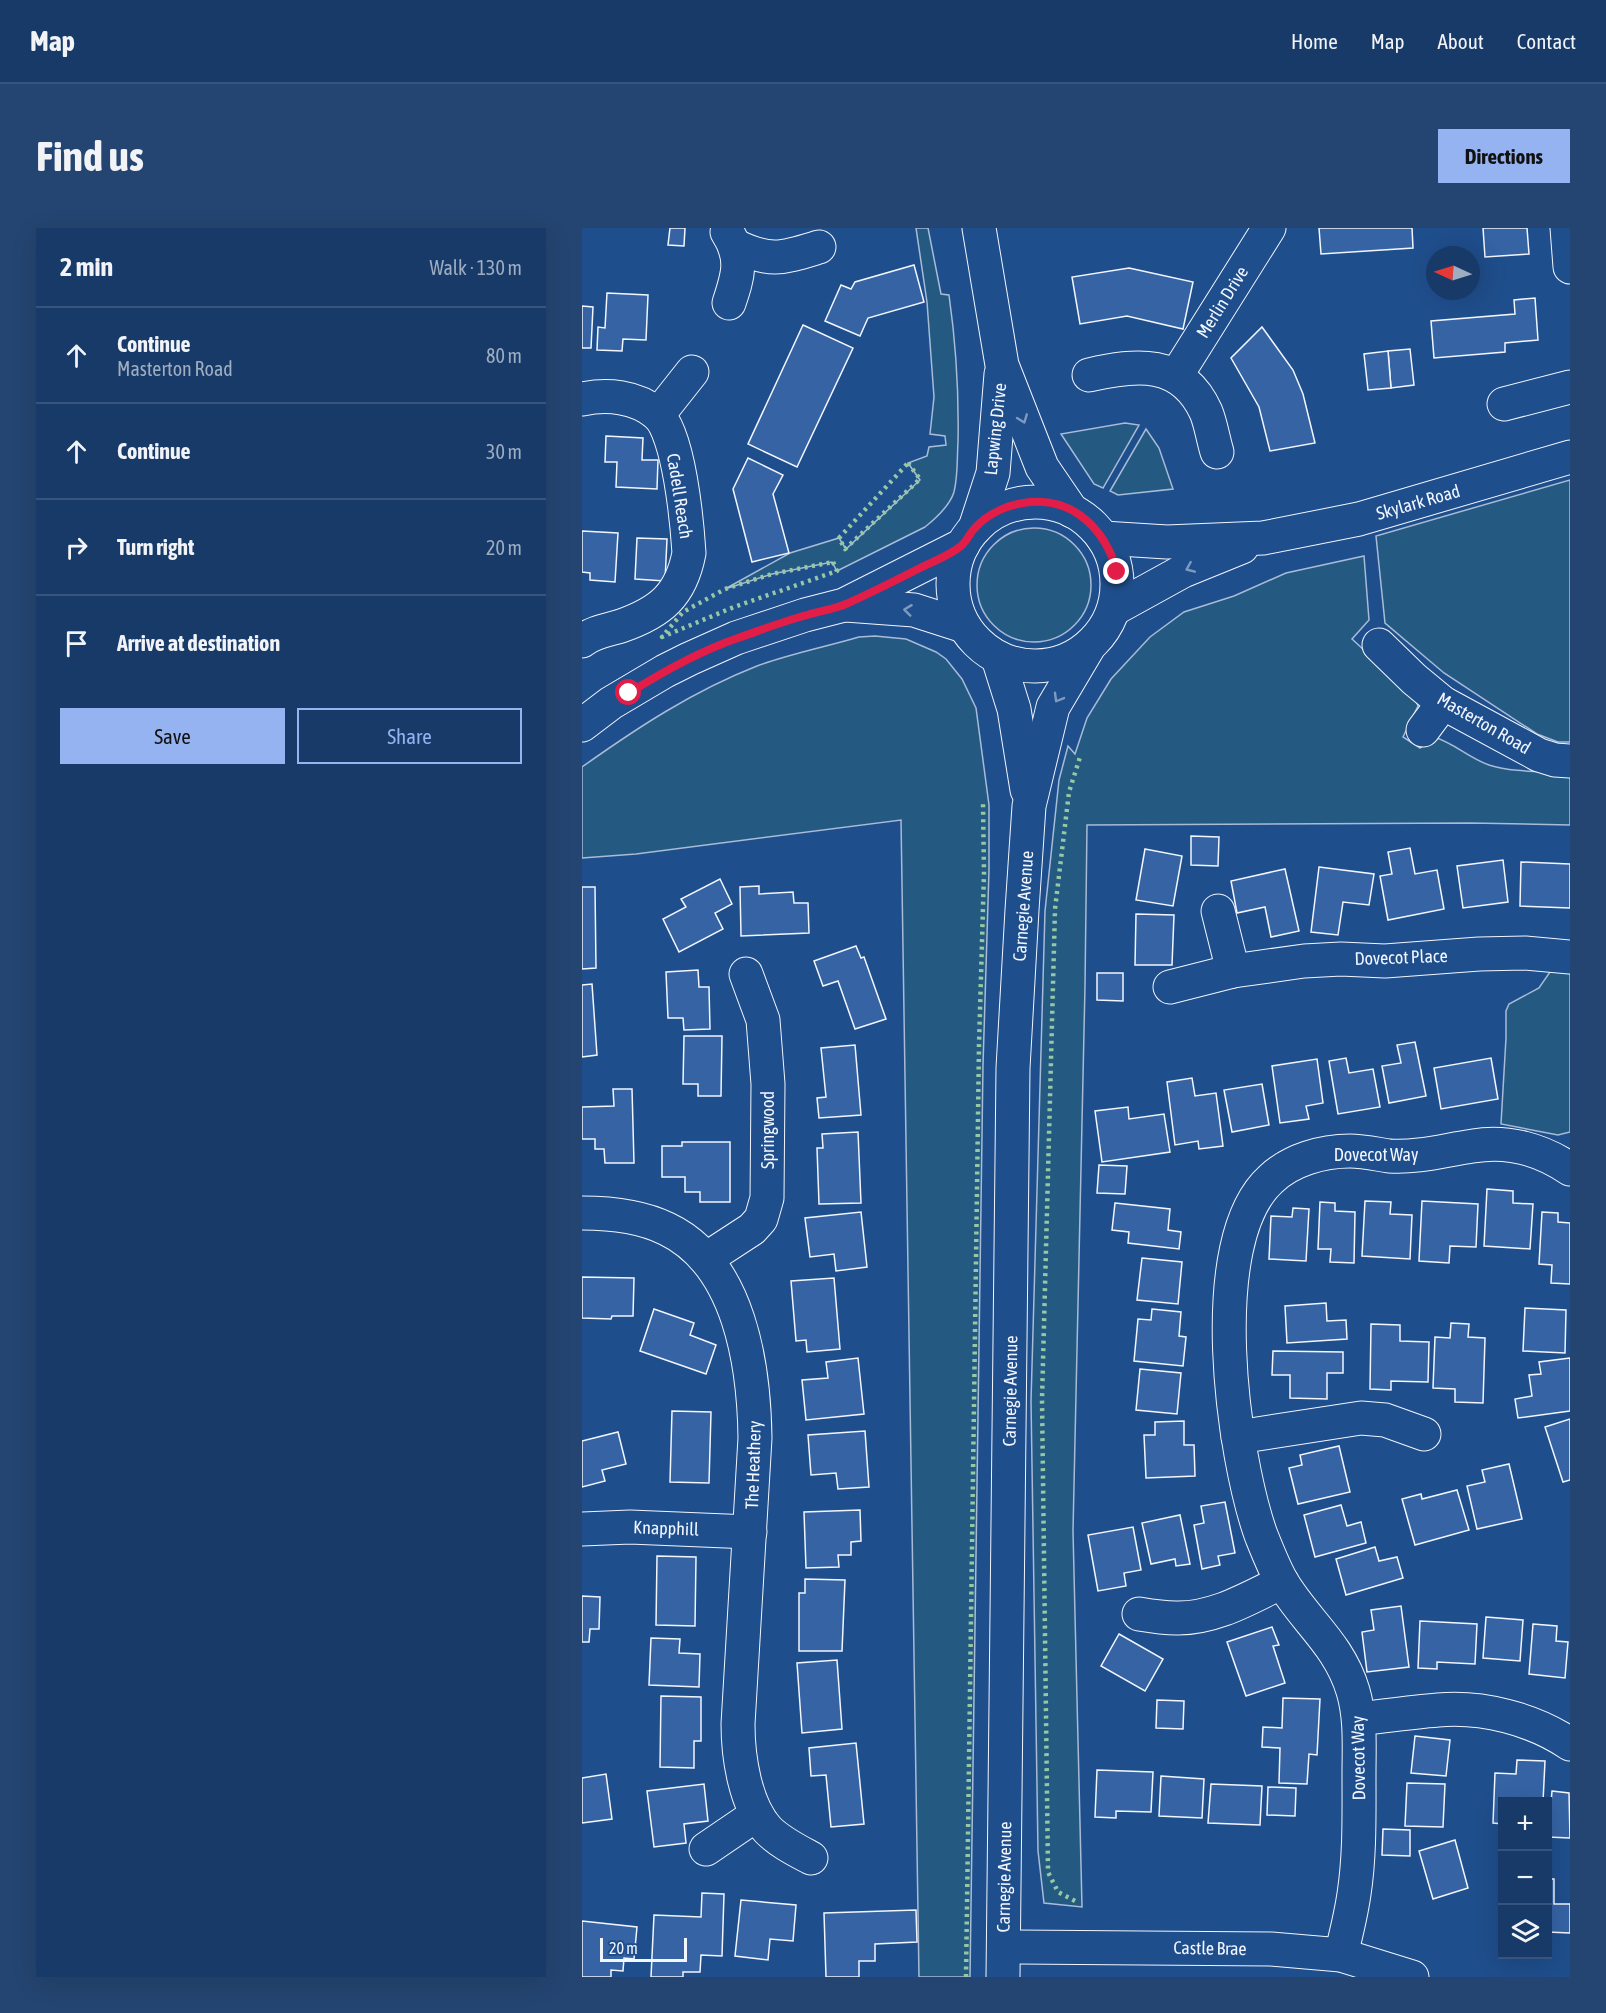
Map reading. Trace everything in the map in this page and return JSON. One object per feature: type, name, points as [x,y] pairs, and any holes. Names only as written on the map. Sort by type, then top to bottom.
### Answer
[{"type":"street","name":"Lapwing Drive","points":[[979,228],[1002,365],[1042,467],[1072,511]]},
{"type":"street","name":"Merlin Drive","points":[[1176,376],[1269,228]]},
{"type":"street","points":[[1567,228],[1570,267]]},
{"type":"street","points":[[730,237],[764,258],[796,254],[819,247]]},
{"type":"street","points":[[729,303],[738,272],[730,237]]},
{"type":"street","name":"Lapwing Drive","points":[[969,536],[993,473],[1002,365]]},
{"type":"street","points":[[1089,375],[1138,366],[1176,376],[1199,398],[1207,414],[1217,453]]},
{"type":"street","points":[[582,399],[600,395],[618,396],[644,405],[658,414],[692,372]]},
{"type":"street","points":[[1504,404],[1570,387]]},
{"type":"street","name":"Cadell Reach","points":[[583,638],[640,619],[665,604],[673,594],[686,568],[689,553],[688,532],[675,454],[669,433],[658,414]]},
{"type":"street","name":"Skylark Road","points":[[1103,538],[1167,542],[1263,538],[1359,519],[1570,457]]},
{"type":"street","points":[[582,725],[611,703],[689,659],[736,638],[805,615],[844,605],[969,536],[991,514],[1010,505],[1031,502],[1053,503],[1089,522],[1103,538],[1112,554],[1117,572],[1114,609],[1104,630],[1088,648],[1068,661],[1045,667],[1021,666],[998,658],[979,645],[964,626],[955,606],[952,585],[955,564],[969,536]]},
{"type":"street","name":"Skylark Road","points":[[1114,609],[1183,571],[1263,538]]},
{"type":"street","points":[[844,605],[914,610],[964,626]]},
{"type":"street","name":"Masterton Road","points":[[1379,645],[1443,703],[1539,755],[1555,760],[1570,761]]},
{"type":"street","name":"Carnegie Avenue","points":[[1003,1962],[1013,1068],[1029,806],[1053,707],[1088,648]]},
{"type":"street","name":"Carnegie Avenue","points":[[998,658],[1014,709],[1029,806]]},
{"type":"street","points":[[1423,730],[1443,703]]},
{"type":"street","points":[[1218,911],[1233,971]]},
{"type":"street","name":"Dovecot Place","points":[[1170,987],[1233,971],[1341,959],[1385,962],[1479,954],[1525,953],[1570,957]]},
{"type":"street","name":"Springwood","points":[[706,1259],[752,1229],[761,1219],[767,1198],[768,1084],[763,1020],[746,974]]},
{"type":"street","name":"Dovecot Way","points":[[1341,1955],[1354,1892],[1359,1816],[1359,1719],[1353,1691],[1336,1652],[1282,1582],[1262,1536],[1251,1503],[1233,1405],[1229,1328],[1236,1252],[1242,1226],[1249,1208],[1270,1179],[1307,1158],[1324,1154],[1348,1151],[1410,1156],[1509,1144],[1549,1156],[1570,1168]]},
{"type":"street","name":"The Heathery","points":[[582,1213],[626,1216],[668,1229],[706,1259],[732,1303],[751,1376],[755,1404],[738,1743],[743,1773],[756,1815],[779,1839],[811,1858]]},
{"type":"street","points":[[1238,1437],[1361,1418],[1385,1420],[1424,1434]]},
{"type":"street","name":"Knapphill","points":[[582,1529],[630,1527],[750,1532]]},
{"type":"street","points":[[1139,1614],[1177,1618],[1201,1616],[1226,1608],[1282,1582]]},
{"type":"street","points":[[1359,1719],[1439,1710],[1483,1712],[1526,1722],[1570,1744]]},
{"type":"street","points":[[706,1849],[756,1815]]},
{"type":"street","name":"Castle Brae","points":[[1003,1962],[1272,1949],[1341,1955],[1412,1977]]},
{"type":"shaded area","points":[[916,228],[928,228],[941,294],[949,295],[958,405],[957,473],[952,497],[942,511],[925,527],[837,571],[832,562],[772,574],[725,589],[790,553],[839,538],[846,549],[920,480],[908,463],[927,456],[929,447],[946,445],[945,436],[930,434],[934,397],[927,302]]},
{"type":"shaded area","points":[[1125,423],[1139,425],[1103,488],[1094,484],[1061,434]]},
{"type":"shaded area","points":[[1146,429],[1159,448],[1173,489],[1118,495],[1110,491]]},
{"type":"shaded area","points":[[1570,480],[1570,742],[1558,742],[1537,734],[1444,673],[1385,623],[1376,536]]},
{"type":"shaded area","points":[[1034,528],[1056,532],[1075,544],[1087,563],[1091,585],[1087,607],[1075,626],[1056,638],[1034,642],[1012,638],[993,626],[981,607],[977,585],[981,563],[993,544],[1012,532]]},
{"type":"shaded area","points":[[1364,556],[1369,620],[1352,639],[1414,696],[1418,706],[1403,737],[1420,748],[1434,737],[1482,762],[1499,768],[1570,773],[1570,825],[1470,823],[1087,825],[1073,1531],[1082,1907],[1044,1903],[1038,1851],[1031,1401],[1045,911],[1059,780],[1068,746],[1075,754],[1087,718],[1111,679],[1150,637],[1184,612],[1234,596],[1286,573]]},
{"type":"shaded area","points":[[859,637],[906,639],[936,652],[946,659],[962,679],[976,708],[989,805],[970,1977],[919,1977],[901,820],[636,854],[582,858],[582,767],[666,711],[733,676],[794,654]]},
{"type":"shaded area","points":[[1552,969],[1570,970],[1570,1132],[1558,1135],[1501,1124],[1506,1011],[1509,1004],[1539,988]]},
{"type":"building","points":[[670,228],[685,228],[684,246],[668,245]]},
{"type":"building","points":[[1319,228],[1412,228],[1413,248],[1321,254]]},
{"type":"building","points":[[1483,228],[1527,228],[1529,254],[1485,257]]},
{"type":"building","points":[[914,265],[924,302],[868,318],[860,336],[825,321],[841,285],[851,289],[855,282]]},
{"type":"building","points":[[1129,268],[1193,282],[1183,329],[1127,316],[1080,324],[1072,277]]},
{"type":"building","points":[[607,293],[648,295],[646,340],[623,339],[622,351],[597,350],[598,327],[605,328]]},
{"type":"building","points":[[1535,298],[1538,340],[1505,343],[1505,352],[1434,358],[1431,321],[1515,314],[1514,300]]},
{"type":"building","points":[[582,306],[593,307],[591,348],[582,348]]},
{"type":"building","points":[[803,325],[853,348],[797,467],[748,444]]},
{"type":"building","points":[[1262,327],[1293,370],[1303,394],[1315,443],[1270,451],[1259,407],[1231,358]]},
{"type":"building","points":[[1410,349],[1414,385],[1391,388],[1388,351]]},
{"type":"building","points":[[1388,351],[1391,388],[1368,390],[1364,354]]},
{"type":"building","points":[[606,436],[643,438],[642,460],[658,460],[657,489],[616,487],[617,462],[605,462]]},
{"type":"building","points":[[748,458],[783,475],[773,494],[789,553],[752,562],[733,489]]},
{"type":"building","points":[[582,531],[618,533],[615,582],[590,580],[590,573],[582,572]]},
{"type":"building","points":[[637,538],[667,539],[665,581],[635,579]]},
{"type":"building","points":[[1191,836],[1219,837],[1218,866],[1191,865]]},
{"type":"building","points":[[1410,848],[1415,874],[1437,870],[1444,909],[1388,920],[1380,876],[1392,874],[1388,852]]},
{"type":"building","points":[[1145,849],[1182,856],[1173,906],[1136,900]]},
{"type":"building","points":[[1503,860],[1508,902],[1463,908],[1457,866]]},
{"type":"building","points":[[1521,862],[1570,864],[1570,908],[1520,906]]},
{"type":"building","points":[[1319,867],[1374,874],[1369,905],[1343,902],[1338,935],[1311,932]]},
{"type":"building","points":[[1285,869],[1299,931],[1271,937],[1265,907],[1237,913],[1231,881]]},
{"type":"building","points":[[720,879],[732,904],[715,913],[723,929],[679,952],[663,919],[686,907],[681,899]]},
{"type":"building","points":[[759,886],[759,894],[793,892],[794,903],[808,903],[809,933],[741,936],[740,887]]},
{"type":"building","points":[[582,887],[595,887],[596,968],[582,969]]},
{"type":"building","points":[[1136,914],[1174,915],[1172,965],[1135,965]]},
{"type":"building","points":[[856,946],[861,958],[864,957],[886,1019],[855,1029],[838,981],[823,986],[814,961]]},
{"type":"building","points":[[698,970],[699,987],[709,987],[710,1029],[684,1030],[683,1018],[668,1018],[666,972]]},
{"type":"building","points":[[1097,973],[1123,973],[1123,1001],[1097,1000]]},
{"type":"building","points":[[592,984],[597,1055],[582,1057],[582,985]]},
{"type":"building","points":[[684,1036],[722,1036],[721,1096],[698,1096],[698,1084],[683,1084]]},
{"type":"building","points":[[1415,1042],[1426,1096],[1389,1103],[1382,1066],[1401,1063],[1397,1045]]},
{"type":"building","points":[[855,1045],[861,1115],[819,1118],[817,1098],[826,1097],[821,1048]]},
{"type":"building","points":[[1346,1058],[1349,1073],[1373,1069],[1380,1107],[1338,1114],[1329,1061]]},
{"type":"building","points":[[1491,1058],[1498,1099],[1441,1109],[1434,1068]]},
{"type":"building","points":[[1317,1059],[1323,1103],[1306,1106],[1309,1119],[1280,1123],[1272,1066]]},
{"type":"building","points":[[1192,1078],[1195,1096],[1216,1093],[1223,1146],[1199,1149],[1198,1141],[1175,1145],[1167,1082]]},
{"type":"building","points":[[1262,1084],[1269,1125],[1232,1132],[1224,1090]]},
{"type":"building","points":[[613,1089],[632,1089],[634,1163],[605,1163],[604,1149],[595,1149],[595,1139],[582,1139],[582,1107],[614,1106]]},
{"type":"building","points":[[1128,1107],[1129,1119],[1164,1114],[1170,1152],[1102,1162],[1095,1111]]},
{"type":"building","points":[[858,1132],[861,1203],[819,1204],[817,1148],[823,1148],[822,1134]]},
{"type":"building","points":[[682,1142],[730,1142],[730,1202],[700,1202],[700,1192],[685,1192],[685,1177],[662,1177],[662,1146],[682,1146]]},
{"type":"building","points":[[1099,1165],[1127,1166],[1125,1194],[1097,1193]]},
{"type":"building","points":[[1487,1189],[1513,1191],[1513,1203],[1533,1204],[1530,1249],[1484,1246]]},
{"type":"building","points":[[1365,1201],[1391,1202],[1390,1214],[1412,1215],[1410,1259],[1362,1256]]},
{"type":"building","points":[[1422,1201],[1478,1204],[1476,1247],[1450,1246],[1449,1263],[1419,1261]]},
{"type":"building","points":[[1320,1202],[1335,1203],[1335,1211],[1355,1212],[1354,1263],[1330,1262],[1331,1249],[1318,1249]]},
{"type":"building","points":[[1115,1203],[1170,1209],[1168,1230],[1181,1232],[1179,1249],[1128,1243],[1129,1232],[1112,1230]]},
{"type":"building","points":[[1293,1208],[1309,1209],[1306,1261],[1269,1259],[1271,1216],[1292,1217]]},
{"type":"building","points":[[861,1212],[867,1267],[836,1271],[834,1254],[810,1257],[805,1218]]},
{"type":"building","points":[[1542,1212],[1558,1213],[1558,1222],[1570,1223],[1570,1284],[1551,1283],[1552,1265],[1539,1264]]},
{"type":"building","points":[[1142,1258],[1182,1262],[1178,1304],[1137,1300]]},
{"type":"building","points":[[582,1277],[634,1278],[633,1316],[612,1316],[611,1319],[582,1318]]},
{"type":"building","points":[[834,1278],[840,1349],[807,1352],[806,1340],[796,1341],[791,1281]]},
{"type":"building","points":[[1326,1303],[1327,1321],[1346,1320],[1347,1339],[1287,1343],[1285,1306]]},
{"type":"building","points":[[1525,1308],[1566,1310],[1565,1353],[1523,1351]]},
{"type":"building","points":[[654,1309],[694,1323],[690,1335],[716,1345],[706,1374],[640,1351]]},
{"type":"building","points":[[1152,1309],[1181,1312],[1179,1336],[1186,1337],[1183,1366],[1134,1361],[1138,1319],[1151,1320]]},
{"type":"building","points":[[1451,1323],[1469,1324],[1468,1337],[1485,1338],[1483,1403],[1455,1402],[1455,1389],[1433,1388],[1435,1337],[1450,1338]]},
{"type":"building","points":[[1371,1324],[1400,1325],[1400,1341],[1429,1342],[1428,1382],[1391,1381],[1391,1390],[1370,1389]]},
{"type":"building","points":[[1273,1351],[1343,1352],[1343,1373],[1327,1373],[1327,1399],[1290,1398],[1290,1375],[1272,1375]]},
{"type":"building","points":[[858,1358],[864,1414],[806,1420],[802,1380],[828,1378],[826,1362]]},
{"type":"building","points":[[1570,1358],[1570,1411],[1518,1418],[1515,1399],[1532,1396],[1529,1375],[1541,1374],[1539,1362]]},
{"type":"building","points":[[1140,1369],[1181,1373],[1177,1414],[1136,1410]]},
{"type":"building","points":[[672,1411],[711,1412],[709,1483],[670,1482]]},
{"type":"building","points":[[1570,1419],[1570,1480],[1563,1482],[1545,1427]]},
{"type":"building","points":[[1184,1421],[1184,1445],[1194,1445],[1195,1476],[1146,1478],[1144,1435],[1155,1435],[1155,1422]]},
{"type":"building","points":[[865,1431],[869,1487],[838,1489],[836,1473],[811,1475],[808,1435]]},
{"type":"building","points":[[618,1432],[626,1464],[602,1470],[605,1481],[582,1487],[582,1441]]},
{"type":"building","points":[[1339,1446],[1350,1492],[1298,1504],[1289,1468],[1302,1465],[1300,1455]]},
{"type":"building","points":[[1509,1464],[1522,1519],[1477,1529],[1467,1486],[1485,1482],[1482,1470]]},
{"type":"building","points":[[1457,1490],[1469,1530],[1415,1545],[1402,1499],[1421,1494],[1422,1499]]},
{"type":"building","points":[[1225,1502],[1235,1553],[1218,1556],[1220,1565],[1202,1569],[1194,1525],[1204,1523],[1201,1506]]},
{"type":"building","points":[[1341,1505],[1347,1526],[1361,1522],[1366,1543],[1315,1557],[1304,1515]]},
{"type":"building","points":[[860,1510],[861,1541],[851,1542],[851,1555],[838,1555],[839,1567],[806,1568],[804,1512]]},
{"type":"building","points":[[1180,1515],[1190,1564],[1176,1566],[1175,1559],[1151,1564],[1142,1523]]},
{"type":"building","points":[[1133,1527],[1141,1570],[1124,1573],[1126,1586],[1098,1591],[1088,1535]]},
{"type":"building","points":[[1375,1547],[1379,1561],[1397,1557],[1403,1578],[1346,1595],[1336,1559]]},
{"type":"building","points":[[657,1556],[696,1557],[695,1626],[656,1625]]},
{"type":"building","points":[[805,1579],[845,1580],[842,1651],[799,1651],[799,1593],[805,1593]]},
{"type":"building","points":[[582,1596],[600,1597],[599,1629],[590,1629],[589,1642],[582,1642]]},
{"type":"building","points":[[1401,1606],[1409,1667],[1367,1672],[1362,1632],[1374,1630],[1371,1610]]},
{"type":"building","points":[[1486,1617],[1523,1620],[1520,1661],[1483,1658]]},
{"type":"building","points":[[1420,1621],[1477,1624],[1475,1664],[1437,1662],[1437,1669],[1418,1668]]},
{"type":"building","points":[[1533,1624],[1557,1626],[1556,1641],[1568,1642],[1565,1678],[1529,1674]]},
{"type":"building","points":[[1272,1627],[1279,1645],[1273,1646],[1285,1683],[1246,1696],[1227,1642]]},
{"type":"building","points":[[1119,1634],[1163,1659],[1145,1691],[1101,1666]]},
{"type":"building","points":[[651,1638],[680,1639],[679,1653],[700,1654],[699,1687],[649,1685]]},
{"type":"building","points":[[837,1660],[842,1729],[802,1733],[797,1663]]},
{"type":"building","points":[[661,1696],[701,1697],[701,1741],[694,1741],[694,1768],[660,1767]]},
{"type":"building","points":[[1283,1698],[1320,1699],[1317,1755],[1309,1754],[1307,1784],[1279,1783],[1280,1748],[1262,1747],[1263,1727],[1282,1728]]},
{"type":"building","points":[[1157,1700],[1184,1701],[1183,1729],[1156,1728]]},
{"type":"building","points":[[1415,1736],[1450,1740],[1446,1776],[1411,1773]]},
{"type":"building","points":[[856,1743],[864,1824],[831,1827],[826,1775],[811,1776],[809,1748]]},
{"type":"building","points":[[1517,1760],[1545,1761],[1543,1797],[1498,1797],[1498,1824],[1493,1823],[1495,1773],[1516,1774]]},
{"type":"building","points":[[1097,1770],[1153,1772],[1151,1812],[1116,1811],[1116,1818],[1095,1817]]},
{"type":"building","points":[[606,1774],[612,1819],[582,1823],[582,1778]]},
{"type":"building","points":[[1161,1776],[1204,1779],[1202,1818],[1159,1816]]},
{"type":"building","points":[[1407,1783],[1445,1784],[1443,1827],[1405,1826]]},
{"type":"building","points":[[704,1784],[708,1821],[684,1824],[686,1843],[654,1847],[647,1791]]},
{"type":"building","points":[[1211,1784],[1262,1786],[1260,1825],[1208,1823]]},
{"type":"building","points":[[1268,1787],[1296,1788],[1295,1816],[1267,1815]]},
{"type":"building","points":[[1552,1791],[1569,1793],[1570,1838],[1552,1837]]},
{"type":"building","points":[[1383,1829],[1410,1830],[1410,1856],[1382,1855]]},
{"type":"building","points":[[1455,1840],[1468,1888],[1433,1899],[1419,1851]]},
{"type":"building","points":[[1552,1879],[1554,1879],[1554,1904],[1570,1904],[1570,1933],[1552,1932]]},
{"type":"building","points":[[702,1893],[724,1894],[722,1956],[701,1955],[700,1972],[683,1972],[683,1977],[651,1977],[654,1915],[701,1917]]},
{"type":"building","points":[[741,1900],[796,1905],[793,1941],[770,1939],[768,1960],[735,1956]]},
{"type":"building","points":[[916,1910],[917,1942],[875,1944],[875,1961],[859,1961],[859,1977],[826,1977],[824,1913]]},
{"type":"building","points":[[582,1921],[637,1927],[634,1959],[624,1958],[623,1971],[611,1970],[611,1977],[582,1977]]},
{"type":"hedge","points":[[908,463],[920,479],[845,549],[839,538],[908,463]]},
{"type":"hedge","points":[[833,562],[837,571],[734,607],[662,637],[683,612],[725,589],[772,574],[833,562]]},
{"type":"hedge","points":[[1075,1901],[1058,1892],[1048,1872],[1042,1400],[1055,909],[1069,792],[1081,754]]},
{"type":"hedge","points":[[966,1977],[979,1045],[984,873],[983,802]]},
{"type":"route","points":[[629,693],[665,671],[736,638],[805,615],[844,605],[919,568],[963,545],[975,528],[991,514],[1010,505],[1031,502],[1053,503],[1072,511],[1089,522],[1103,538],[1112,554],[1117,572]]}]
